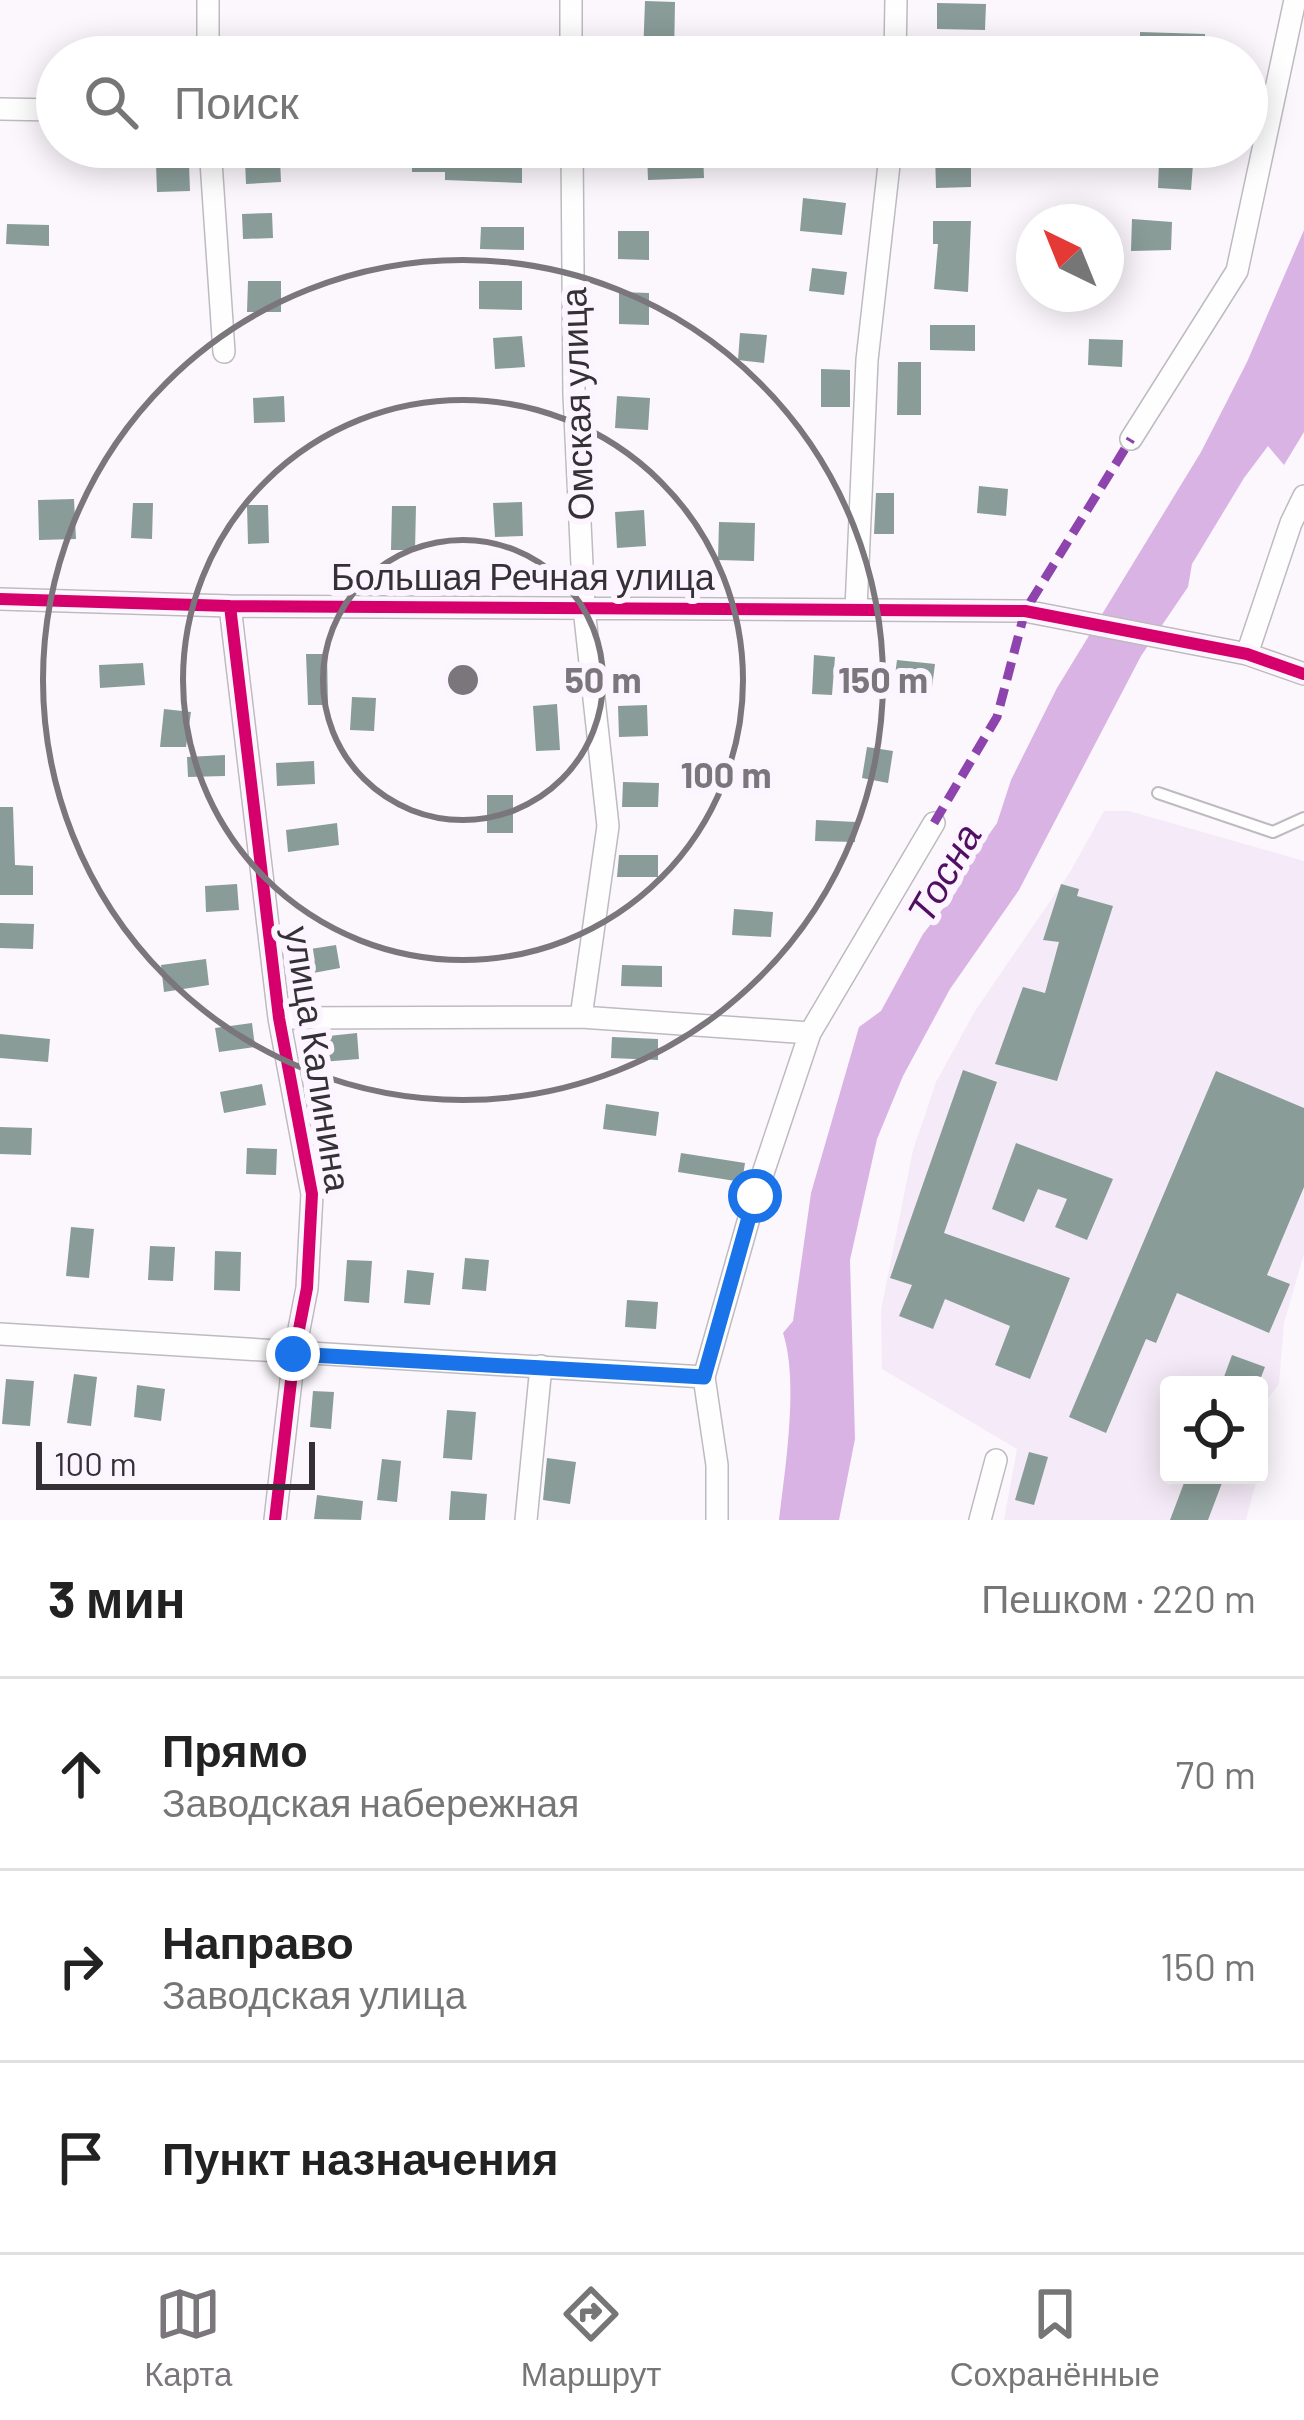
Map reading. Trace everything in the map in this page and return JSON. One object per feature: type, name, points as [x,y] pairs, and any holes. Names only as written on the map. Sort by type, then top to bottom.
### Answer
[{"type":"street","points":[[208,0],[208,36]]},
{"type":"street","points":[[571,0],[571,36]]},
{"type":"street","points":[[895,36],[896,0]]},
{"type":"street","points":[[1268,126],[1295,0]]},
{"type":"street","points":[[0,110],[36,110]]},
{"type":"street","points":[[211,168],[224,352]]},
{"type":"street","name":"Омская улица","points":[[572,168],[574,394],[584,608],[608,826],[581,1017]]},
{"type":"street","points":[[856,609],[867,360],[889,168]]},
{"type":"street","points":[[1131,439],[1237,271],[1259,168]]},
{"type":"street","points":[[1247,655],[1304,496]]},
{"type":"street","name":"Большая Речная улица","points":[[0,599],[1045,614],[1247,655],[1304,674]]},
{"type":"street","name":"улица Калинина","points":[[230,605],[279,1018],[313,1194],[307,1288],[293,1354],[275,1520]]},
{"type":"street","points":[[717,1520],[717,1465],[704,1377],[755,1196],[810,1033],[934,824]]},
{"type":"street","points":[[279,1018],[581,1017],[810,1033]]},
{"type":"street","points":[[0,1334],[704,1377]]},
{"type":"street","points":[[526,1520],[541,1366]]},
{"type":"street","points":[[980,1520],[997,1460]]},
{"type":"lane","points":[[1158,793],[1274,832],[1304,818]]},
{"type":"shaded area","points":[[1304,230],[1304,432],[1284,465],[1268,446],[1244,478],[1192,564],[1188,587],[1141,656],[1019,890],[950,989],[903,1076],[877,1139],[850,1260],[855,1439],[839,1520],[779,1520],[790,1400],[783,1333],[793,1321],[811,1193],[859,1027],[881,1011],[923,934],[956,892],[997,823],[1011,780],[1057,688],[1201,452],[1247,362]]},
{"type":"shaded area","points":[[1104,811],[1129,811],[1304,861],[1304,1254],[1284,1323],[1279,1384],[1268,1399],[1268,1376],[1160,1376],[1160,1484],[1256,1484],[1246,1520],[1004,1520],[1017,1449],[882,1369],[881,1310],[913,1150],[936,1082],[975,1011],[1070,872]]},
{"type":"building","points":[[645,1],[675,2],[674,36],[644,36]]},
{"type":"building","points":[[937,3],[986,4],[985,30],[937,29]]},
{"type":"building","points":[[1140,32],[1205,34],[1205,36],[1140,36]]},
{"type":"building","points":[[156,168],[189,168],[190,191],[157,192]]},
{"type":"building","points":[[245,168],[280,168],[281,182],[246,184]]},
{"type":"building","points":[[412,168],[522,168],[522,183],[445,180],[445,172],[412,172]]},
{"type":"building","points":[[648,168],[704,168],[704,178],[648,180]]},
{"type":"building","points":[[935,168],[971,168],[971,187],[936,188]]},
{"type":"building","points":[[1159,168],[1193,168],[1191,190],[1158,188]]},
{"type":"building","points":[[803,198],[846,203],[842,235],[800,231]]},
{"type":"building","points":[[272,213],[273,238],[243,239],[242,214]]},
{"type":"building","points":[[1132,219],[1172,222],[1171,250],[1131,251]]},
{"type":"building","points":[[933,221],[971,221],[968,292],[934,289],[938,244],[933,244]]},
{"type":"building","points":[[7,224],[49,225],[49,246],[6,244]]},
{"type":"building","points":[[481,227],[524,227],[524,250],[480,249]]},
{"type":"building","points":[[618,231],[649,231],[649,260],[618,259]]},
{"type":"building","points":[[812,268],[847,272],[844,295],[809,291]]},
{"type":"building","points":[[248,281],[281,281],[281,312],[247,312]]},
{"type":"building","points":[[479,281],[522,281],[522,310],[479,309]]},
{"type":"building","points":[[619,292],[649,293],[649,325],[619,324]]},
{"type":"building","points":[[930,325],[975,325],[975,351],[930,350]]},
{"type":"building","points":[[740,333],[767,335],[764,363],[738,360]]},
{"type":"building","points":[[522,336],[525,367],[495,369],[493,338]]},
{"type":"building","points":[[1089,339],[1123,340],[1122,367],[1088,365]]},
{"type":"building","points":[[898,362],[921,362],[921,415],[897,415]]},
{"type":"building","points":[[821,369],[850,370],[850,407],[821,407]]},
{"type":"building","points":[[284,396],[285,422],[254,423],[253,398]]},
{"type":"building","points":[[617,396],[650,398],[648,430],[615,428]]},
{"type":"building","points":[[979,486],[1008,489],[1006,516],[977,513]]},
{"type":"building","points":[[876,493],[894,493],[894,534],[874,534]]},
{"type":"building","points":[[74,499],[76,539],[39,540],[38,500]]},
{"type":"building","points":[[522,502],[523,536],[495,537],[493,503]]},
{"type":"building","points":[[133,503],[153,503],[152,539],[131,538]]},
{"type":"building","points":[[247,505],[268,505],[269,543],[248,544]]},
{"type":"building","points":[[392,506],[416,506],[415,550],[391,550]]},
{"type":"building","points":[[644,510],[646,546],[617,548],[615,512]]},
{"type":"building","points":[[719,522],[755,523],[754,561],[718,560]]},
{"type":"building","points":[[306,654],[327,654],[328,705],[308,705]]},
{"type":"building","points":[[814,655],[835,657],[832,695],[812,694]]},
{"type":"building","points":[[897,660],[935,664],[931,695],[893,691]]},
{"type":"building","points":[[143,663],[145,685],[100,688],[99,665]]},
{"type":"building","points":[[352,697],[376,698],[374,731],[350,730]]},
{"type":"building","points":[[557,704],[560,750],[536,751],[533,706]]},
{"type":"building","points":[[647,705],[648,736],[619,737],[618,706]]},
{"type":"building","points":[[164,709],[191,712],[186,747],[160,747]]},
{"type":"building","points":[[867,747],[893,751],[888,783],[862,778]]},
{"type":"building","points":[[225,755],[225,776],[188,777],[187,757]]},
{"type":"building","points":[[314,761],[315,784],[277,786],[276,763]]},
{"type":"building","points":[[623,782],[659,783],[658,807],[622,807]]},
{"type":"building","points":[[487,795],[513,795],[513,833],[487,833]]},
{"type":"building","points":[[0,807],[13,807],[15,865],[33,866],[33,895],[0,895]]},
{"type":"building","points":[[816,820],[856,822],[855,842],[815,841]]},
{"type":"building","points":[[337,823],[339,845],[288,852],[286,830]]},
{"type":"building","points":[[619,855],[658,855],[658,877],[617,877]]},
{"type":"building","points":[[237,884],[239,910],[206,912],[205,886]]},
{"type":"building","points":[[1061,884],[1079,889],[1077,896],[1113,906],[1057,1081],[995,1064],[1023,987],[1045,993],[1059,942],[1043,940]]},
{"type":"building","points":[[734,909],[773,912],[771,937],[732,935]]},
{"type":"building","points":[[0,923],[34,924],[33,949],[0,948]]},
{"type":"building","points":[[336,945],[340,968],[308,974],[304,950]]},
{"type":"building","points":[[206,959],[209,985],[164,992],[161,965]]},
{"type":"building","points":[[622,965],[662,966],[662,987],[621,986]]},
{"type":"building","points":[[252,1023],[255,1047],[219,1052],[215,1028]]},
{"type":"building","points":[[357,1033],[359,1059],[321,1062],[319,1037]]},
{"type":"building","points":[[0,1034],[50,1039],[48,1062],[0,1058]]},
{"type":"building","points":[[612,1037],[658,1039],[658,1060],[611,1058]]},
{"type":"building","points":[[963,1070],[997,1082],[944,1233],[1070,1278],[1030,1379],[995,1365],[1010,1326],[945,1299],[933,1329],[899,1316],[912,1285],[890,1278]]},
{"type":"building","points":[[1216,1071],[1304,1108],[1304,1187],[1267,1275],[1290,1284],[1269,1333],[1177,1293],[1156,1343],[1146,1339],[1106,1433],[1069,1417]]},
{"type":"building","points":[[262,1084],[266,1105],[224,1113],[220,1092]]},
{"type":"building","points":[[606,1104],[659,1112],[656,1136],[603,1129]]},
{"type":"building","points":[[0,1127],[32,1128],[31,1155],[0,1154]]},
{"type":"building","points":[[1016,1143],[1113,1179],[1087,1240],[1055,1227],[1067,1199],[1038,1189],[1024,1222],[992,1209]]},
{"type":"building","points":[[247,1148],[277,1149],[276,1175],[246,1174]]},
{"type":"building","points":[[681,1153],[745,1163],[742,1182],[678,1172]]},
{"type":"building","points":[[71,1227],[94,1229],[89,1278],[66,1276]]},
{"type":"building","points":[[150,1246],[175,1247],[173,1281],[148,1280]]},
{"type":"building","points":[[215,1251],[241,1252],[240,1291],[214,1290]]},
{"type":"building","points":[[465,1258],[489,1260],[486,1291],[462,1289]]},
{"type":"building","points":[[347,1260],[372,1261],[369,1303],[344,1301]]},
{"type":"building","points":[[407,1270],[434,1273],[430,1305],[404,1303]]},
{"type":"building","points":[[627,1300],[658,1302],[656,1329],[625,1327]]},
{"type":"building","points":[[1232,1355],[1265,1367],[1262,1376],[1224,1376]]},
{"type":"building","points":[[74,1374],[97,1377],[91,1426],[67,1423]]},
{"type":"building","points":[[6,1379],[34,1381],[30,1426],[2,1424]]},
{"type":"building","points":[[137,1385],[165,1389],[161,1421],[134,1417]]},
{"type":"building","points":[[313,1391],[334,1392],[331,1429],[310,1427]]},
{"type":"building","points":[[447,1410],[476,1412],[472,1460],[443,1458]]},
{"type":"building","points":[[1029,1452],[1048,1457],[1034,1505],[1015,1500]]},
{"type":"building","points":[[547,1458],[576,1462],[570,1504],[543,1500]]},
{"type":"building","points":[[382,1459],[401,1461],[397,1502],[377,1500]]},
{"type":"building","points":[[1184,1484],[1222,1484],[1208,1520],[1170,1520]]},
{"type":"building","points":[[451,1491],[487,1494],[485,1520],[449,1520]]},
{"type":"building","points":[[317,1495],[363,1501],[361,1520],[314,1519]]},
{"type":"marked path","points":[[934,823],[997,717],[1025,611],[1131,439]]},
{"type":"cycle path","points":[[0,599],[230,606],[1025,611],[1247,654],[1304,674]]},
{"type":"cycle path","points":[[230,606],[279,1018],[312,1194],[307,1288],[294,1355],[275,1520]]},
{"type":"route","points":[[293,1354],[704,1377],[755,1196]]},
{"type":"water label","name":"Тосна","points":[[944,873]]}]
